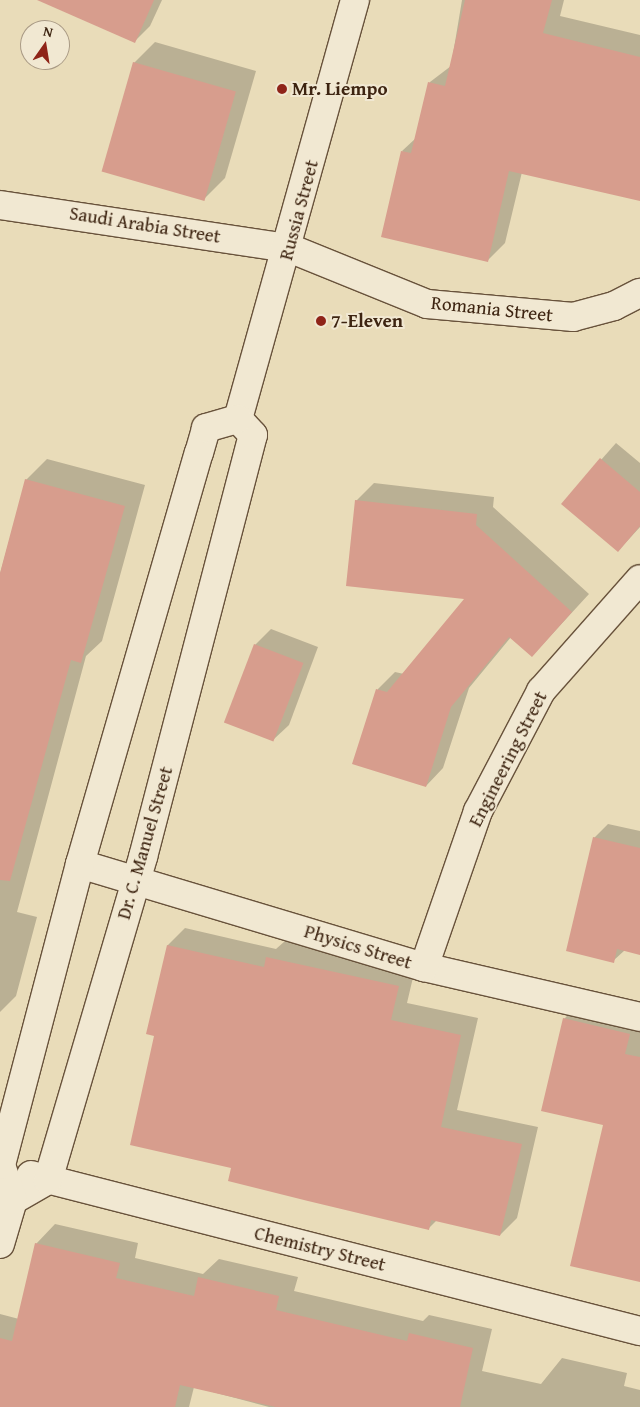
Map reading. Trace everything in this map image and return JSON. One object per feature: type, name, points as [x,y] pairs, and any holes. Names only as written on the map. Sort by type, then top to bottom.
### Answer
[{"type":"street","name":"Russia Street","points":[[238,419],[289,248],[355,0]]},
{"type":"street","name":"Saudi Arabia Street","points":[[0,205],[289,248]]},
{"type":"street","name":"Romania Street","points":[[289,248],[427,304],[573,317],[614,306],[640,293]]},
{"type":"street","points":[[0,1244],[13,1200],[1,1165],[80,864],[198,453],[206,428],[238,419]]},
{"type":"street","name":"Dr. C. Manuel Street","points":[[48,1180],[135,881],[253,435],[238,419]]},
{"type":"street","name":"Engineering Street","points":[[424,967],[478,811],[541,691],[640,579]]},
{"type":"street","name":"Physics Street","points":[[80,864],[424,967],[640,1017]]},
{"type":"street","name":"Chemistry Street","points":[[1,1165],[48,1180],[640,1331]]},
{"type":"street","points":[[13,1200],[48,1180]]},
{"type":"building","points":[[37,0],[154,0],[135,43]]},
{"type":"building","points":[[465,0],[552,0],[543,33],[640,57],[640,201],[509,171],[488,262],[381,237],[401,151],[411,153],[428,82],[445,86]]},
{"type":"building","points":[[133,62],[236,91],[204,201],[102,172]]},
{"type":"building","points":[[600,458],[640,492],[640,526],[618,552],[561,504]]},
{"type":"building","points":[[25,479],[125,506],[81,663],[71,660],[10,881],[0,880],[0,573]]},
{"type":"building","points":[[355,500],[477,514],[476,525],[572,612],[532,657],[509,637],[451,707],[426,787],[352,764],[376,689],[387,692],[464,599],[346,586]]},
{"type":"building","points":[[254,644],[303,663],[273,741],[224,722]]},
{"type":"building","points":[[593,837],[640,848],[640,955],[617,949],[614,963],[566,951]]},
{"type":"building","points":[[167,945],[264,967],[266,957],[399,986],[391,1020],[461,1035],[441,1127],[522,1144],[500,1236],[431,1220],[429,1230],[308,1201],[228,1181],[231,1168],[130,1145],[154,1036],[146,1034]]},
{"type":"building","points":[[563,1018],[630,1034],[625,1054],[640,1057],[640,1282],[570,1266],[603,1125],[541,1111]]},
{"type":"building","points":[[35,1243],[120,1263],[116,1278],[194,1296],[198,1277],[279,1296],[276,1310],[407,1341],[409,1333],[473,1348],[460,1407],[276,1407],[180,1385],[175,1407],[0,1407],[0,1338],[12,1341]]},
{"type":"place","name":"Mr. Liempo","points":[[282,89]]},
{"type":"place","name":"7-Eleven","points":[[321,321]]}]
